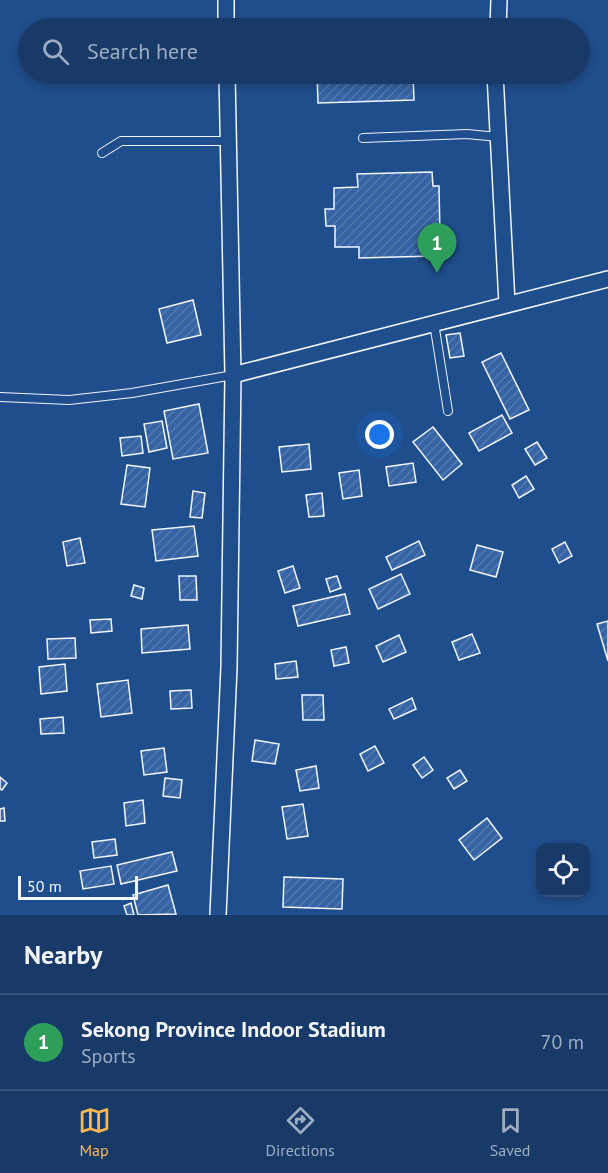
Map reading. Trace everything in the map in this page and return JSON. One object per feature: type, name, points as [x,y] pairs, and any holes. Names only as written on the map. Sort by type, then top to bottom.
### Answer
[{"type":"street","points":[[226,0],[226,18]]},
{"type":"street","points":[[498,18],[499,0]]},
{"type":"street","points":[[218,915],[229,668],[233,375],[227,84]]},
{"type":"street","points":[[495,84],[507,304]]},
{"type":"street","points":[[233,375],[608,279]]},
{"type":"lane","points":[[363,138],[467,134],[498,137]]},
{"type":"lane","points":[[102,153],[121,141],[228,141]]},
{"type":"lane","points":[[434,323],[448,411]]},
{"type":"lane","points":[[0,398],[69,400],[132,393],[233,375]]},
{"type":"building","points":[[317,84],[413,84],[414,100],[318,103]]},
{"type":"building","points":[[432,172],[433,186],[439,186],[440,236],[434,236],[434,256],[359,258],[359,247],[335,247],[335,226],[326,226],[325,209],[334,209],[334,188],[358,187],[357,174]]},
{"type":"building","points":[[193,300],[201,335],[167,343],[159,309]]},
{"type":"building","points":[[460,333],[464,356],[450,358],[446,335]]},
{"type":"building","points":[[501,353],[529,410],[510,419],[482,362]]},
{"type":"building","points":[[199,404],[208,453],[173,459],[164,411]]},
{"type":"building","points":[[502,415],[512,433],[479,451],[469,433]]},
{"type":"building","points":[[162,421],[167,448],[149,452],[144,424]]},
{"type":"building","points":[[433,427],[462,464],[443,480],[413,442]]},
{"type":"building","points":[[141,436],[143,453],[122,456],[120,438]]},
{"type":"building","points":[[537,442],[547,458],[535,465],[525,449]]},
{"type":"building","points":[[309,444],[311,469],[282,472],[279,447]]},
{"type":"building","points":[[413,463],[416,482],[389,486],[386,467]]},
{"type":"building","points":[[127,465],[150,468],[145,507],[121,504]]},
{"type":"building","points":[[359,470],[362,496],[343,499],[339,473]]},
{"type":"building","points":[[526,476],[534,489],[519,498],[512,485]]},
{"type":"building","points":[[193,491],[205,493],[202,518],[190,517]]},
{"type":"building","points":[[322,493],[324,516],[309,517],[306,495]]},
{"type":"building","points":[[194,526],[198,556],[156,561],[152,530]]},
{"type":"building","points":[[80,538],[85,563],[67,566],[63,542]]},
{"type":"building","points":[[419,541],[425,555],[392,570],[386,557]]},
{"type":"building","points":[[565,542],[572,556],[559,563],[552,549]]},
{"type":"building","points":[[477,545],[503,552],[496,577],[470,570]]},
{"type":"building","points":[[293,566],[300,588],[285,593],[278,571]]},
{"type":"building","points":[[401,574],[410,594],[378,609],[369,589]]},
{"type":"building","points":[[179,576],[196,576],[197,600],[180,600]]},
{"type":"building","points":[[337,576],[341,588],[330,592],[326,579]]},
{"type":"building","points":[[134,585],[144,588],[142,599],[131,596]]},
{"type":"building","points":[[345,594],[350,614],[298,626],[293,606]]},
{"type":"building","points":[[111,619],[112,631],[91,633],[90,620]]},
{"type":"building","points":[[608,621],[608,661],[597,624]]},
{"type":"building","points":[[188,625],[190,649],[142,653],[141,629]]},
{"type":"building","points":[[472,634],[480,653],[459,660],[452,642]]},
{"type":"building","points":[[399,635],[406,652],[383,662],[376,646]]},
{"type":"building","points":[[75,638],[76,658],[48,659],[47,639]]},
{"type":"building","points":[[346,647],[349,663],[334,666],[331,650]]},
{"type":"building","points":[[296,661],[298,677],[276,679],[275,664]]},
{"type":"building","points":[[65,664],[67,691],[41,694],[39,667]]},
{"type":"building","points":[[128,680],[132,713],[101,717],[97,684]]},
{"type":"building","points":[[191,690],[192,708],[171,709],[170,691]]},
{"type":"building","points":[[302,695],[323,695],[324,720],[303,720]]},
{"type":"building","points":[[412,698],[416,709],[394,719],[389,709]]},
{"type":"building","points":[[63,717],[64,733],[41,734],[40,719]]},
{"type":"building","points":[[255,740],[279,744],[275,764],[252,761]]},
{"type":"building","points":[[375,746],[384,763],[368,771],[360,754]]},
{"type":"building","points":[[164,748],[167,772],[144,775],[141,751]]},
{"type":"building","points":[[424,757],[433,770],[422,778],[413,765]]},
{"type":"building","points":[[316,766],[319,788],[300,791],[296,770]]},
{"type":"building","points":[[460,770],[467,781],[454,789],[447,778]]},
{"type":"building","points":[[0,777],[7,783],[2,790],[0,789]]},
{"type":"building","points":[[165,778],[182,780],[180,798],[163,796]]},
{"type":"building","points":[[143,800],[145,823],[126,826],[124,803]]},
{"type":"building","points":[[303,804],[308,836],[287,839],[282,807]]},
{"type":"building","points":[[4,808],[5,821],[0,821],[0,809]]},
{"type":"building","points":[[487,818],[502,838],[474,860],[459,840]]},
{"type":"building","points":[[115,839],[117,855],[94,858],[92,842]]},
{"type":"building","points":[[172,852],[177,871],[121,884],[117,865]]},
{"type":"building","points":[[111,866],[114,884],[83,889],[80,871]]},
{"type":"building","points":[[284,877],[343,879],[342,909],[283,907]]},
{"type":"building","points":[[168,885],[176,914],[138,915],[133,895]]},
{"type":"building","points":[[131,903],[134,915],[127,915],[124,906]]},
{"type":"place","name":"Sekong Province Indoor Stadium","points":[[437,273]]}]
